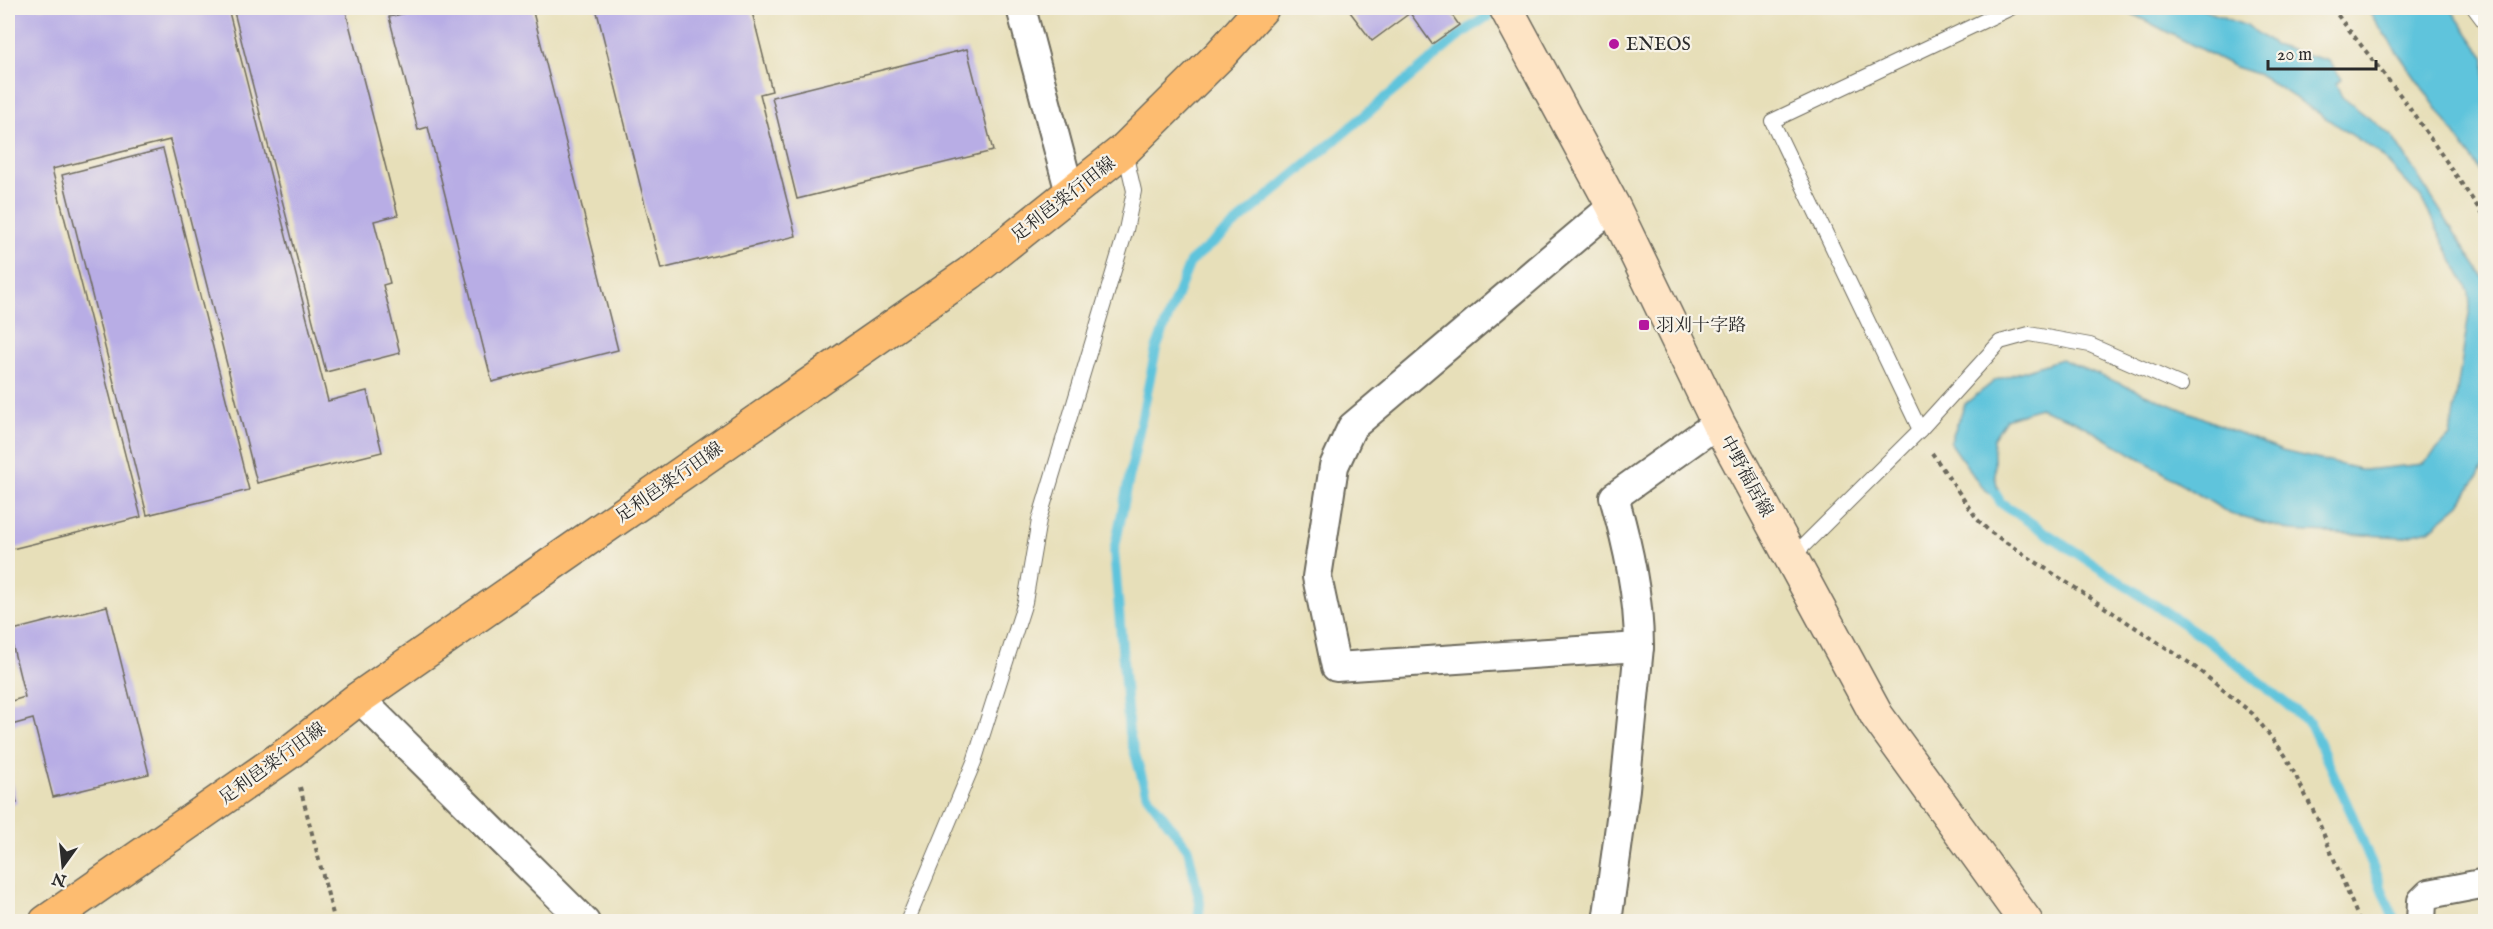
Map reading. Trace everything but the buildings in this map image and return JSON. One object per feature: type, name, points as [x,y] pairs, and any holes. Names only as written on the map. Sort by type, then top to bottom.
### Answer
[{"type":"main road","name":"足利邑楽行田線","points":[[46,921],[291,751],[359,698],[970,273],[1124,150],[1221,54],[1262,8]]},
{"type":"main road","name":"中野福居線","points":[[1506,8],[1613,206],[1718,423],[1878,716],[2026,921]]},
{"type":"street","points":[[1021,8],[1070,194]]},
{"type":"street","points":[[1613,206],[1352,427],[1334,466],[1317,577],[1336,667],[1639,646]]},
{"type":"street","points":[[1607,921],[1625,789],[1639,646],[1639,624],[1629,550],[1614,497],[1718,423]]},
{"type":"street","points":[[359,698],[585,921]]},
{"type":"street","points":[[2421,921],[2422,901],[2429,894],[2486,883]]},
{"type":"lane","points":[[1920,430],[1772,122],[2012,8]]},
{"type":"lane","points":[[2474,8],[2486,24]]},
{"type":"lane","points":[[907,921],[974,762],[1025,602],[1039,519],[1126,231],[1134,191],[1124,150]]},
{"type":"lane","points":[[1791,558],[1920,430],[2000,342],[2029,334],[2090,345],[2181,385]]},
{"type":"path","points":[[2332,8],[2404,100],[2486,219]]},
{"type":"path","points":[[1920,430],[1971,510],[1990,532],[2191,664],[2253,714],[2285,755],[2317,818],[2360,921]]},
{"type":"path","points":[[291,751],[334,921]]},
{"type":"water","points":[[2121,8],[2199,8],[2249,27],[2274,45],[2329,61],[2342,79],[2336,84],[2342,97],[2392,136],[2485,280],[2485,465],[2460,504],[2429,530],[2402,537],[2292,531],[2230,514],[2075,421],[2039,408],[2006,419],[1993,439],[1995,476],[2001,503],[1980,485],[1950,442],[1965,404],[1996,380],[2061,359],[2282,451],[2364,470],[2423,464],[2450,436],[2470,307],[2469,292],[2421,198],[2378,152],[2260,75],[2235,67]]},
{"type":"water","points":[[2366,8],[2450,8],[2485,58],[2485,177]]},
{"type":"waterway","points":[[1198,922],[1200,903],[1188,849],[1147,795],[1129,733],[1114,551],[1156,349],[1190,262],[1464,32],[1500,8]]},
{"type":"waterway","points":[[1995,493],[2001,503],[2202,636],[2310,723],[2353,817],[2395,922]]},
{"type":"place","name":"ENEOS","points":[[1614,44]]},
{"type":"place","name":"羽刈十字路","points":[[1644,325]]}]
